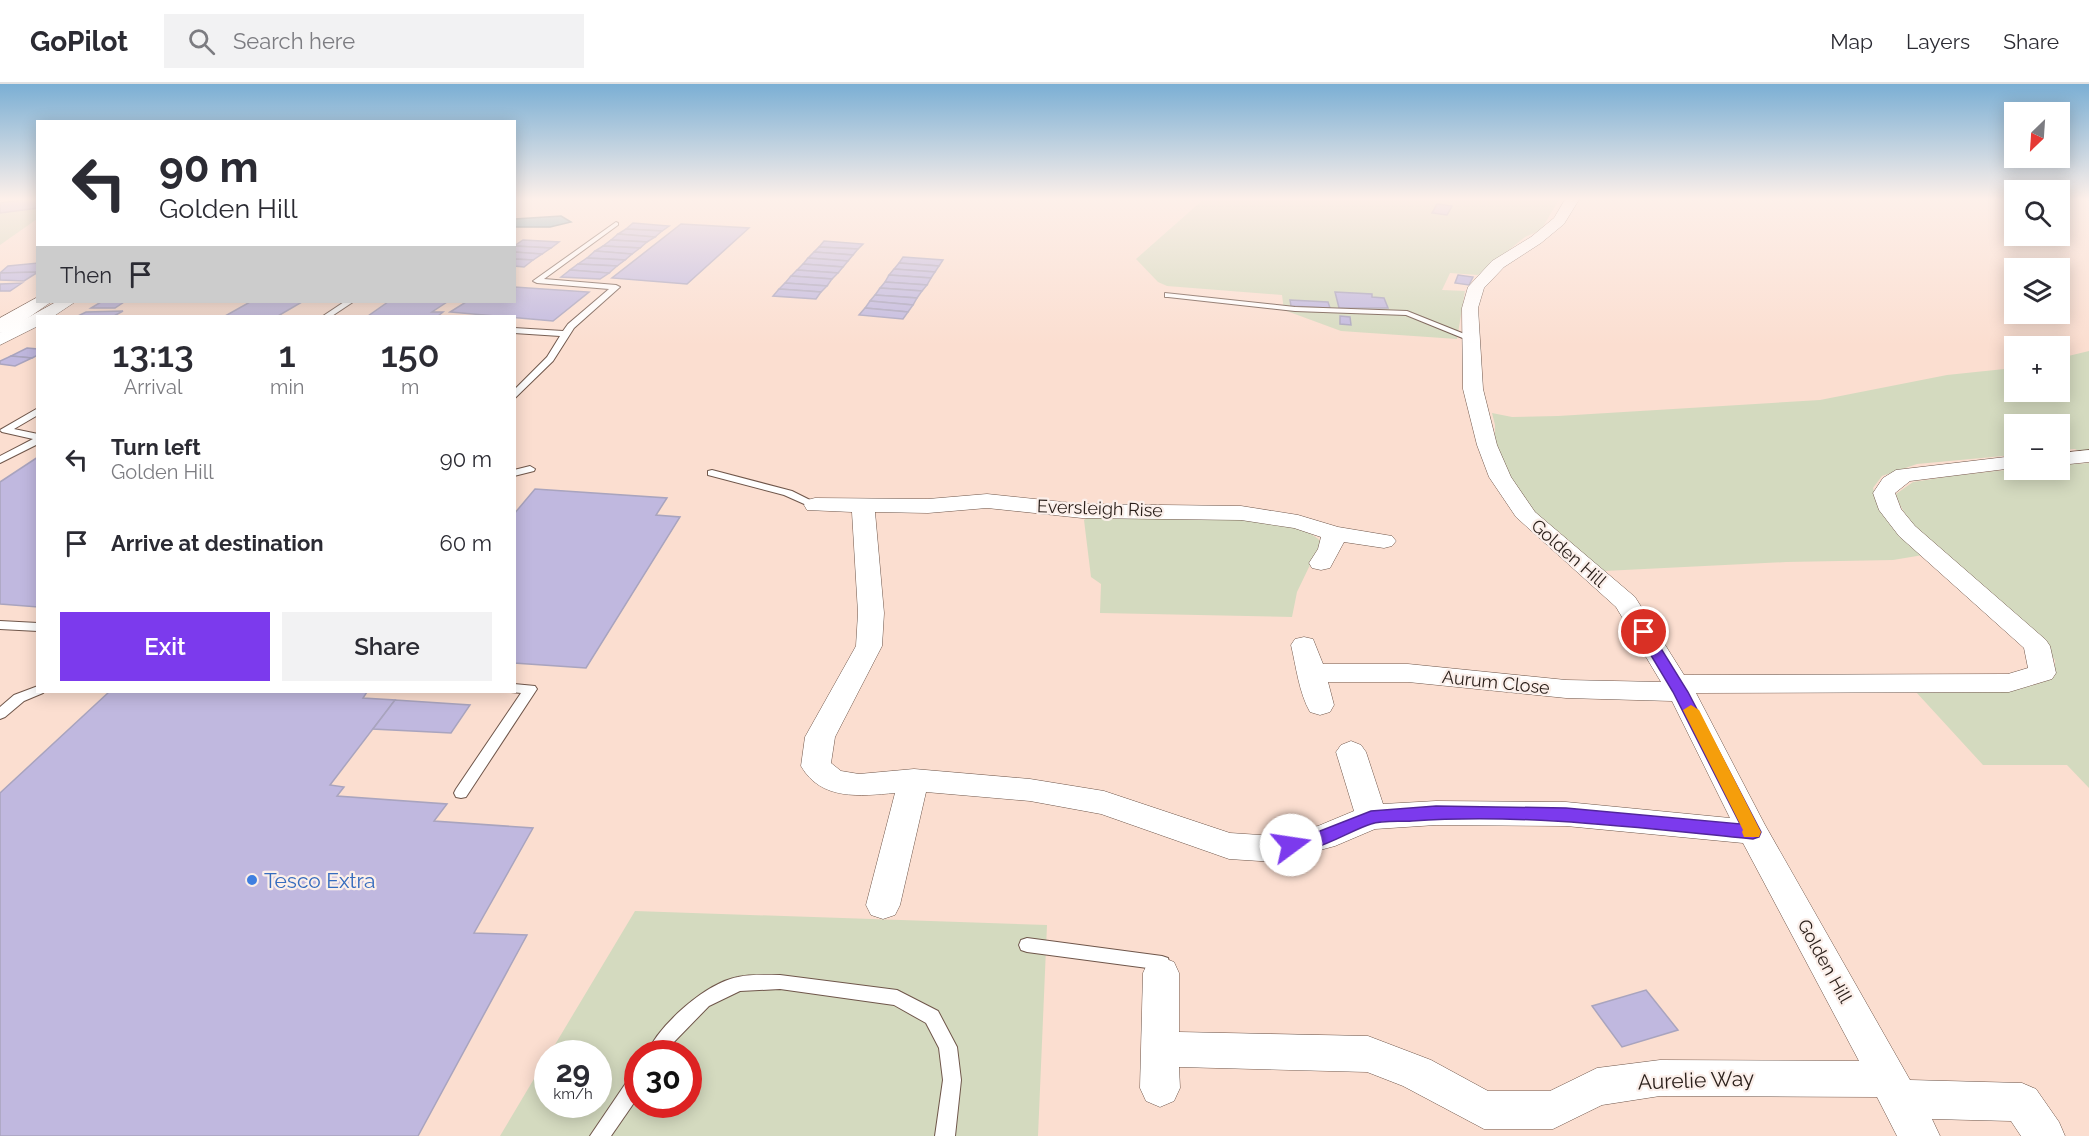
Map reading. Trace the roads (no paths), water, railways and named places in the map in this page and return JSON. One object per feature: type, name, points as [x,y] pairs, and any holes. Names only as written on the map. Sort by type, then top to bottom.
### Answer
[{"type":"street","name":"Golden Hill","points":[[1525,247],[1498,264],[1476,287],[1470,308],[1473,339],[1473,388],[1488,445],[1513,500],[1549,538],[1626,602],[1678,688],[1753,832],[1920,1136]]},
{"type":"street","points":[[1,328],[39,303]]},
{"type":"street","points":[[44,315],[65,303]]},
{"type":"street","points":[[1,328],[36,319]]},
{"type":"street","points":[[2070,458],[2089,456]]},
{"type":"street","name":"Aurum Close","points":[[1311,673],[1408,673],[1566,689],[2010,683],[2042,673],[2037,646],[2014,623],[1907,531],[1890,510],[1884,493],[1891,483],[1904,475],[2004,463]]},
{"type":"street","name":"Eversleigh Rise","points":[[815,505],[863,506],[987,501],[1082,511],[1241,513],[1298,522],[1334,534],[1384,541]]},
{"type":"street","points":[[863,506],[872,613],[869,645],[820,737],[816,766],[832,781],[858,784],[914,780],[1030,790],[1104,803],[1229,846],[1275,849],[1324,837],[1371,817],[1436,813],[1566,814],[1753,832]]},
{"type":"street","points":[[1321,563],[1330,549],[1334,534]]},
{"type":"street","points":[[1304,645],[1320,705]]},
{"type":"street","points":[[1351,752],[1371,817]]},
{"type":"street","points":[[883,905],[914,780]]},
{"type":"street","points":[[1160,1088],[1161,973]]},
{"type":"street","name":"Aurelie Way","points":[[1162,1049],[1368,1053],[1417,1073],[1484,1110],[1553,1110],[1597,1087],[1660,1077],[1893,1089],[2022,1102],[2045,1136]]},
{"type":"lane","points":[[516,394],[550,359],[564,334],[616,287],[537,280],[583,247]]},
{"type":"lane","points":[[1168,295],[1295,309],[1407,313],[1473,339]]},
{"type":"lane","points":[[329,315],[347,303]]},
{"type":"lane","points":[[516,330],[564,334]]},
{"type":"lane","points":[[36,412],[4,430],[36,438]]},
{"type":"lane","points":[[0,460],[36,439]]},
{"type":"lane","points":[[516,472],[530,469]]},
{"type":"lane","points":[[712,472],[788,493],[815,505]]},
{"type":"lane","points":[[0,625],[36,627]]},
{"type":"lane","points":[[461,793],[530,689],[516,688]]},
{"type":"lane","points":[[0,714],[19,698],[36,691]]},
{"type":"lane","points":[[1027,945],[1162,963],[1161,973]]},
{"type":"lane","points":[[666,1040],[703,1001],[738,984],[780,982],[897,998],[932,1017],[948,1047],[952,1080],[945,1136]]},
{"type":"lane","points":[[600,1136],[624,1101]]},
{"type":"place","name":"Tesco Extra","points":[[252,880]]}]
